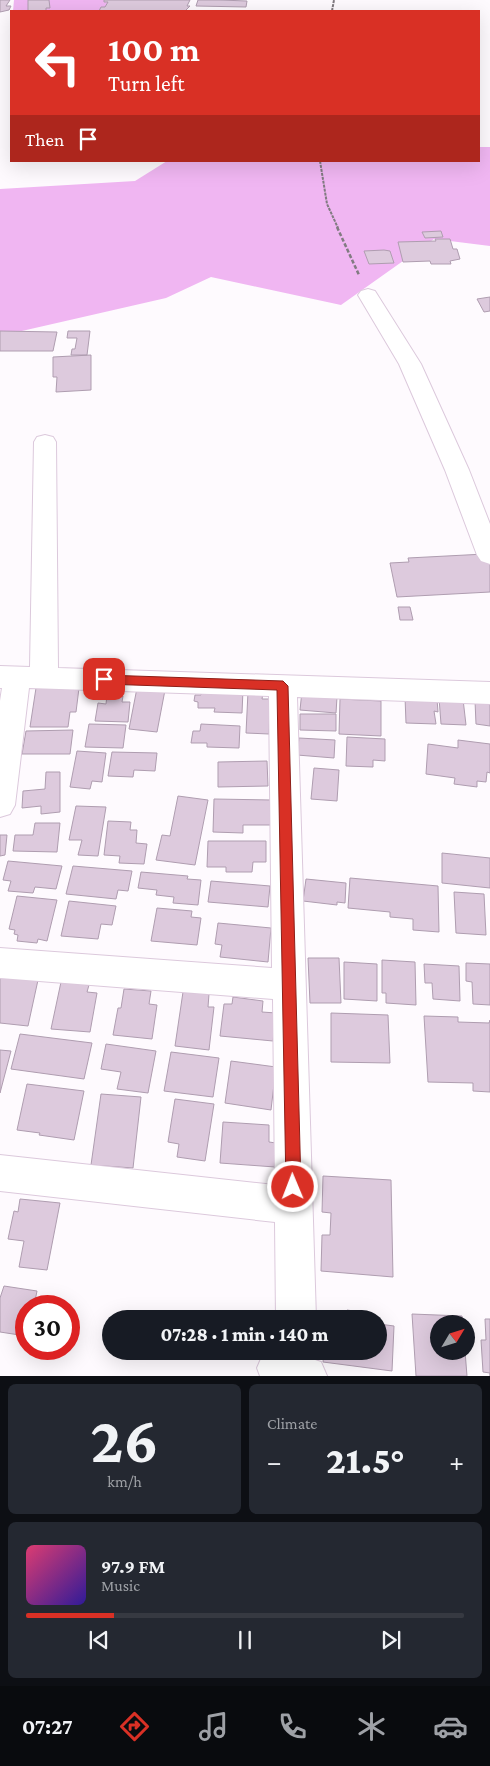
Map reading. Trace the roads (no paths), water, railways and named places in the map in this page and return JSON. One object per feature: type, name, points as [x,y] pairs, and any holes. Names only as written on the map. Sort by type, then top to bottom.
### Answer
[{"type":"street","points":[[368,295],[410,364],[457,470],[490,555]]},
{"type":"street","points":[[0,804],[21,677],[44,442]]},
{"type":"street","points":[[21,677],[490,693]]},
{"type":"street","points":[[283,686],[296,1310]]},
{"type":"street","points":[[0,962],[289,985]]},
{"type":"street","points":[[0,1173],[294,1206]]}]
